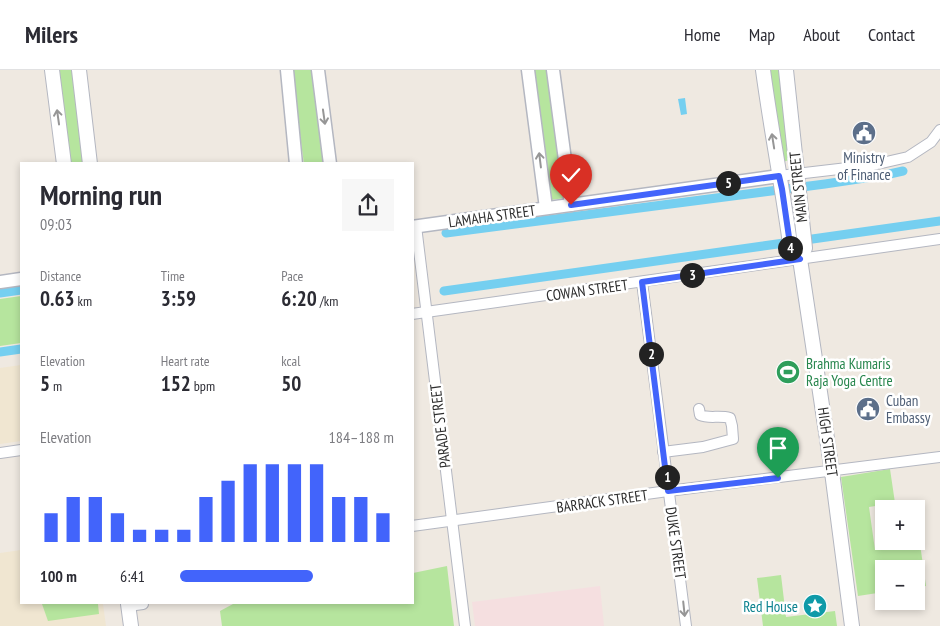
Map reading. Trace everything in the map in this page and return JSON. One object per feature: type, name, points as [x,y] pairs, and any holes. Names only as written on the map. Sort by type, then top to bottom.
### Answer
[{"type":"main road","points":[[52,70],[64,162]]},
{"type":"main road","points":[[79,70],[90,162]]},
{"type":"main road","name":"MAIN STREET","points":[[763,70],[781,183],[799,253]]},
{"type":"main road","name":"MAIN STREET","points":[[786,70],[797,180],[799,253]]},
{"type":"main road","name":"HIGH STREET","points":[[799,253],[832,472],[852,626]]},
{"type":"main road","points":[[128,605],[130,626]]},
{"type":"street","points":[[287,70],[296,162]]},
{"type":"street","points":[[318,70],[330,162]]},
{"type":"street","points":[[528,70],[546,208]]},
{"type":"street","points":[[553,70],[571,205]]},
{"type":"street","points":[[781,183],[908,157],[931,142],[940,130]]},
{"type":"street","name":"LAMAHA STREET","points":[[414,227],[571,205],[781,183]]},
{"type":"street","name":"PARADE STREET","points":[[414,227],[465,626]]},
{"type":"street","name":"COWAN STREET","points":[[414,314],[642,282],[799,253],[940,239]]},
{"type":"street","points":[[0,282],[20,279]]},
{"type":"street","name":"DUKE STREET","points":[[642,282],[686,626]]},
{"type":"street","points":[[663,452],[703,447],[733,439],[730,418],[720,416],[705,417],[700,415],[699,409]]},
{"type":"street","points":[[0,453],[20,450]]},
{"type":"street","name":"BARRACK STREET","points":[[414,526],[668,491],[940,457]]},
{"type":"street","points":[[128,605],[143,604]]},
{"type":"shaded area","points":[[20,365],[20,441],[0,444],[0,368]]},
{"type":"shaded area","points":[[20,550],[20,604],[103,604],[106,626],[0,626],[0,553]]},
{"type":"shaded area","points":[[600,586],[604,626],[475,626],[472,602]]},
{"type":"green space","points":[[57,70],[74,70],[87,162],[69,162]]},
{"type":"green space","points":[[291,70],[312,70],[324,162],[304,162]]},
{"type":"green space","points":[[532,70],[548,70],[565,198],[550,200]]},
{"type":"green space","points":[[767,70],[782,70],[792,159],[783,162]]},
{"type":"green space","points":[[20,296],[20,343],[0,346],[0,299]]},
{"type":"green space","points":[[890,469],[895,500],[875,500],[875,506],[869,507],[875,550],[921,550],[922,560],[875,560],[875,593],[858,596],[841,477]]},
{"type":"green space","points":[[447,566],[454,626],[222,626],[220,611],[233,604],[414,604],[414,573]]},
{"type":"green space","points":[[781,575],[786,617],[835,611],[837,626],[763,626],[757,578]]},
{"type":"green space","points":[[42,604],[98,604],[99,614],[48,621]]},
{"type":"water","points":[[685,98],[687,114],[681,115],[678,99]]},
{"type":"waterway","points":[[446,233],[825,184],[903,171]]},
{"type":"waterway","points":[[444,291],[940,221]]},
{"type":"waterway","points":[[0,293],[20,290]]},
{"type":"waterway","points":[[0,352],[20,349]]},
{"type":"place","name":"Ministry of Finance","points":[[864,133]]},
{"type":"place","name":"Brahma Kumaris Raja Yoga Centre","points":[[788,372]]},
{"type":"place","name":"Cuban Embassy","points":[[868,409]]},
{"type":"place","name":"Red House","points":[[815,606]]},
{"type":"route","points":[[571,205],[779,176],[791,251],[800,259],[642,282],[668,491],[778,478]]}]
